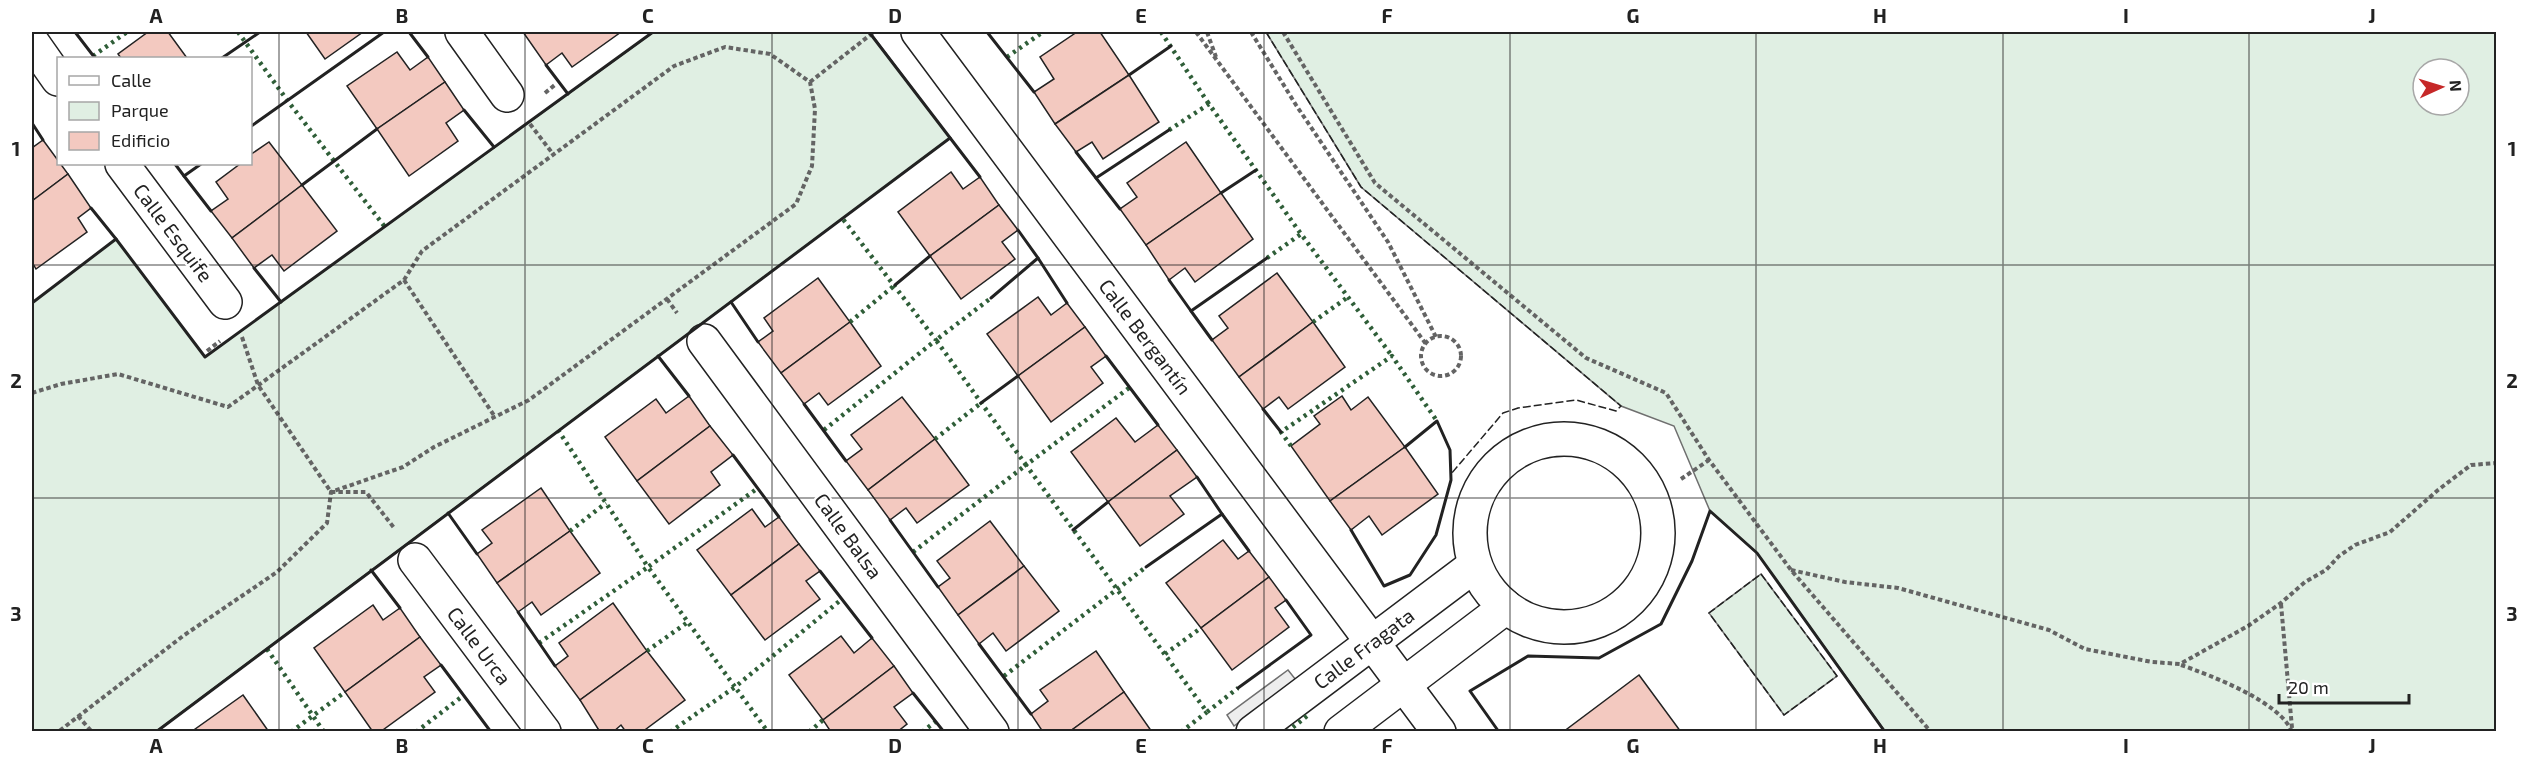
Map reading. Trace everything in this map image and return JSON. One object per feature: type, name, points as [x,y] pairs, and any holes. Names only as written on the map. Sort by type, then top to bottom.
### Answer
[{"type":"street","points":[[462,32],[516,106]]},
{"type":"street","name":"Calle Bergantín","points":[[918,32],[1404,684]]},
{"type":"street","points":[[32,42],[57,78]]},
{"type":"street","name":"Calle Esquife","points":[[123,165],[225,302]]},
{"type":"street","name":"Calle Balsa","points":[[704,341],[992,732]]},
{"type":"street","points":[[1562,438],[1597,444],[1628,462],[1649,491],[1658,522],[1656,553],[1645,583],[1624,606],[1596,622],[1565,628],[1534,623],[1506,608],[1488,589],[1475,565],[1470,530],[1478,495],[1497,466],[1527,446],[1562,438]]},
{"type":"street","name":"Calle Urca","points":[[407,548],[544,732]]},
{"type":"street","name":"Calle Fragata","points":[[1253,732],[1475,565]]},
{"type":"street","points":[[1341,732],[1506,608]]},
{"type":"street","points":[[1404,684],[1439,732]]},
{"type":"path","points":[[810,82],[874,32]]},
{"type":"path","points":[[1196,32],[1426,344]]},
{"type":"path","points":[[1207,32],[1217,60]]},
{"type":"path","points":[[1251,32],[1296,105],[1388,242],[1436,337]]},
{"type":"path","points":[[1283,32],[1375,183],[1586,358],[1666,393],[1709,460],[1791,570],[1931,732]]},
{"type":"path","points":[[32,393],[61,384],[118,374],[228,407],[404,280],[422,251],[674,66],[725,46],[770,54],[810,82],[815,109],[812,166],[796,204],[530,400],[434,447],[403,466],[331,492]]},
{"type":"path","points":[[516,106],[553,154]]},
{"type":"path","points":[[404,280],[495,417]]},
{"type":"path","points":[[58,732],[183,636],[277,572],[327,523],[331,492],[258,385],[241,331]]},
{"type":"path","points":[[1436,337],[1448,338],[1458,345],[1461,351],[1460,364],[1451,373],[1438,376],[1427,369],[1421,357],[1426,344],[1436,337]]},
{"type":"path","points":[[1682,479],[1709,460]]},
{"type":"path","points":[[2180,664],[2248,626],[2281,603],[2305,582],[2326,570],[2339,556],[2355,545],[2390,532],[2471,465],[2496,464]]},
{"type":"path","points":[[331,492],[366,492],[407,548]]},
{"type":"path","points":[[1791,570],[1845,582],[1898,588],[2049,630],[2085,649],[2152,662],[2180,664],[2218,678],[2249,695],[2280,714],[2292,730]]},
{"type":"path","points":[[2281,603],[2292,730]]},
{"type":"path","points":[[78,716],[92,732]]},
{"type":"green space","points":[[654,32],[870,32],[950,138],[156,731],[32,732],[32,303],[116,239],[205,357]]},
{"type":"green space","points":[[1266,32],[2496,32],[2496,731],[1885,731],[1757,553],[1710,511],[1674,426],[1621,406],[1361,187]]},
{"type":"green space","points":[[1761,574],[1837,676],[1784,715],[1709,613]]},
{"type":"shaded area","points":[[1288,670],[1296,680],[1234,726],[1227,715]]},
{"type":"building","points":[[148,32],[168,32],[186,57],[120,57],[118,54]]},
{"type":"building","points":[[306,32],[363,32],[325,59]]},
{"type":"building","points":[[523,32],[621,32],[572,67],[562,53],[546,65]]},
{"type":"building","points":[[1077,32],[1100,32],[1129,75],[1055,124],[1034,92],[1054,79],[1040,57]]},
{"type":"building","points":[[397,52],[410,70],[428,57],[445,82],[377,129],[347,86]]},
{"type":"building","points":[[1129,75],[1159,122],[1103,159],[1092,142],[1076,152],[1055,124]]},
{"type":"building","points":[[445,82],[464,110],[446,123],[458,141],[409,176],[377,129]]},
{"type":"building","points":[[43,140],[57,159],[57,165],[61,165],[68,174],[32,201],[32,148]]},
{"type":"building","points":[[269,142],[302,185],[232,238],[211,211],[228,199],[216,182],[239,165],[252,165],[252,154]]},
{"type":"building","points":[[1186,142],[1221,193],[1146,245],[1120,209],[1137,197],[1127,183]]},
{"type":"building","points":[[951,172],[963,189],[980,177],[999,205],[930,256],[898,212]]},
{"type":"building","points":[[68,174],[91,208],[78,218],[87,232],[36,269],[32,262],[32,201]]},
{"type":"building","points":[[302,185],[337,231],[284,271],[272,255],[254,268],[232,238]]},
{"type":"building","points":[[1221,193],[1253,239],[1195,282],[1185,268],[1169,280],[1146,245]]},
{"type":"building","points":[[999,205],[1018,230],[1002,242],[1015,259],[961,299],[930,256]]},
{"type":"building","points":[[1277,273],[1313,322],[1239,377],[1212,340],[1228,328],[1219,316]]},
{"type":"building","points":[[818,278],[850,322],[781,373],[758,342],[773,331],[764,318]]},
{"type":"building","points":[[1038,297],[1051,315],[1067,303],[1085,327],[1018,376],[987,334]]},
{"type":"building","points":[[850,322],[881,366],[828,405],[819,393],[804,404],[781,373]]},
{"type":"building","points":[[1313,322],[1345,367],[1288,409],[1279,397],[1263,409],[1239,377]]},
{"type":"building","points":[[1085,327],[1106,356],[1091,367],[1103,383],[1051,422],[1018,376]]},
{"type":"building","points":[[689,396],[710,426],[637,481],[605,437],[656,399],[666,413]]},
{"type":"building","points":[[1342,396],[1351,410],[1368,397],[1405,447],[1330,501],[1291,446],[1320,424],[1314,416]]},
{"type":"building","points":[[902,397],[935,439],[868,490],[846,461],[862,449],[851,435]]},
{"type":"building","points":[[1116,418],[1135,442],[1158,425],[1177,450],[1108,502],[1071,452]]},
{"type":"building","points":[[710,426],[733,455],[711,472],[720,485],[669,524],[637,481]]},
{"type":"building","points":[[935,439],[969,485],[917,523],[906,508],[890,520],[868,490]]},
{"type":"building","points":[[1405,447],[1438,494],[1382,535],[1369,516],[1351,530],[1330,501]]},
{"type":"building","points":[[1177,450],[1197,477],[1170,496],[1184,514],[1140,546],[1108,502]]},
{"type":"building","points":[[541,488],[570,531],[497,583],[477,554],[492,543],[482,530]]},
{"type":"building","points":[[752,509],[765,527],[779,517],[799,544],[731,595],[697,550]]},
{"type":"building","points":[[990,521],[1024,566],[958,615],[938,587],[950,578],[937,561]]},
{"type":"building","points":[[570,531],[600,573],[541,615],[532,602],[518,612],[497,583]]},
{"type":"building","points":[[1223,540],[1238,559],[1249,551],[1269,577],[1201,628],[1166,583]]},
{"type":"building","points":[[799,544],[820,571],[806,581],[820,599],[765,640],[731,595]]},
{"type":"building","points":[[1024,566],[1059,611],[1006,651],[993,633],[979,644],[958,615]]},
{"type":"building","points":[[1269,577],[1286,600],[1275,608],[1289,627],[1232,670],[1201,628]]},
{"type":"building","points":[[613,603],[647,651],[580,700],[555,666],[568,656],[559,643]]},
{"type":"building","points":[[373,605],[383,620],[400,608],[420,637],[345,692],[314,648]]},
{"type":"building","points":[[841,636],[854,653],[872,638],[894,666],[823,720],[789,675]]},
{"type":"building","points":[[420,637],[441,665],[424,677],[435,692],[380,732],[373,732],[345,692]]},
{"type":"building","points":[[647,651],[685,700],[642,732],[626,732],[621,725],[613,732],[600,732],[580,700]]},
{"type":"building","points":[[1096,651],[1124,692],[1069,732],[1043,732],[1031,714],[1048,701],[1040,690]]},
{"type":"building","points":[[894,666],[913,693],[894,707],[907,724],[897,732],[831,732],[823,720]]},
{"type":"building","points":[[1639,675],[1681,732],[1563,732]]},
{"type":"building","points":[[1124,692],[1152,732],[1069,732]]},
{"type":"building","points":[[243,695],[269,732],[191,732]]},
{"type":"hedge","points":[[93,56],[127,32]]},
{"type":"hedge","points":[[238,32],[287,100],[385,227]]},
{"type":"hedge","points":[[1007,57],[1043,32]]},
{"type":"hedge","points":[[1161,32],[1209,104]]},
{"type":"hedge","points":[[1169,130],[1209,104],[1301,234]]},
{"type":"hedge","points":[[824,430],[936,340],[842,218]]},
{"type":"hedge","points":[[1267,258],[1301,234],[1392,356]]},
{"type":"hedge","points":[[850,322],[895,285]]},
{"type":"hedge","points":[[1313,322],[1348,297]]},
{"type":"hedge","points":[[913,552],[1026,465],[936,340],[991,298]]},
{"type":"hedge","points":[[1291,446],[1281,432],[1392,356],[1437,421]]},
{"type":"hedge","points":[[1129,388],[1026,465],[1207,712],[1238,688]]},
{"type":"hedge","points":[[935,439],[981,403]]},
{"type":"hedge","points":[[558,430],[648,567],[758,488]]},
{"type":"hedge","points":[[570,531],[606,503]]},
{"type":"hedge","points":[[539,643],[648,567],[735,687],[842,599]]},
{"type":"hedge","points":[[1004,676],[1146,567]]},
{"type":"hedge","points":[[647,651],[688,622]]},
{"type":"hedge","points":[[1165,654],[1201,628]]},
{"type":"hedge","points":[[267,649],[324,732]]},
{"type":"hedge","points":[[670,732],[735,687],[768,732]]},
{"type":"hedge","points":[[291,732],[345,692]]},
{"type":"hedge","points":[[416,732],[464,695]]},
{"type":"hedge","points":[[1181,732],[1207,712]]},
{"type":"hedge","points":[[1287,732],[1307,716]]},
{"type":"hedge","points":[[809,732],[823,720]]},
{"type":"hedge","points":[[922,732],[935,722]]},
{"type":"fence","points":[[1266,32],[1361,187],[1621,406],[1616,411],[1576,400],[1518,408],[1503,413],[1451,474]]},
{"type":"fence","points":[[1761,574],[1837,676],[1784,715],[1709,613],[1761,574]]},
{"type":"wall","points":[[75,32],[94,57]]},
{"type":"wall","points":[[223,57],[260,32]]},
{"type":"wall","points":[[252,126],[384,32]]},
{"type":"wall","points":[[409,32],[428,57]]},
{"type":"wall","points":[[32,303],[116,239],[205,357],[653,32]]},
{"type":"wall","points":[[869,32],[980,177]]},
{"type":"wall","points":[[987,32],[1034,92]]},
{"type":"wall","points":[[1129,75],[1171,46]]},
{"type":"wall","points":[[546,65],[568,94]]},
{"type":"wall","points":[[464,110],[494,147]]},
{"type":"wall","points":[[32,123],[43,140]]},
{"type":"wall","points":[[302,185],[377,129]]},
{"type":"wall","points":[[1120,209],[1096,178],[1169,130]]},
{"type":"wall","points":[[156,732],[950,138]]},
{"type":"wall","points":[[1076,152],[1096,178]]},
{"type":"wall","points":[[176,165],[184,176],[200,165]]},
{"type":"wall","points":[[1221,193],[1256,170]]},
{"type":"wall","points":[[184,176],[211,211]]},
{"type":"wall","points":[[91,208],[116,239]]},
{"type":"wall","points":[[1018,230],[1038,258]]},
{"type":"wall","points":[[895,285],[930,256]]},
{"type":"wall","points":[[991,298],[1038,258],[1067,303]]},
{"type":"wall","points":[[1212,340],[1191,311],[1267,258]]},
{"type":"wall","points":[[254,268],[281,302]]},
{"type":"wall","points":[[1169,280],[1191,311]]},
{"type":"wall","points":[[731,302],[758,342]]},
{"type":"wall","points":[[658,356],[689,396]]},
{"type":"wall","points":[[1106,356],[1158,425]]},
{"type":"wall","points":[[981,403],[1018,376]]},
{"type":"wall","points":[[804,404],[846,461]]},
{"type":"wall","points":[[1263,409],[1281,432]]},
{"type":"wall","points":[[1351,530],[1384,586],[1410,575],[1436,535],[1451,480],[1450,450],[1437,421],[1405,447]]},
{"type":"wall","points":[[733,455],[779,517]]},
{"type":"wall","points":[[1197,477],[1222,514]]},
{"type":"wall","points":[[1073,530],[1108,502]]},
{"type":"wall","points":[[1499,732],[1470,691],[1528,656],[1599,658],[1661,624],[1692,561],[1710,511],[1757,553],[1885,732]]},
{"type":"wall","points":[[448,513],[477,554]]},
{"type":"wall","points":[[1146,567],[1222,514],[1249,551]]},
{"type":"wall","points":[[890,520],[938,587]]},
{"type":"wall","points":[[371,570],[400,608]]},
{"type":"wall","points":[[820,571],[872,638]]},
{"type":"wall","points":[[1238,688],[1311,635],[1286,600]]},
{"type":"wall","points":[[518,612],[555,666]]},
{"type":"wall","points":[[979,644],[1031,714]]},
{"type":"wall","points":[[441,665],[491,732]]},
{"type":"wall","points":[[913,693],[944,732]]}]
